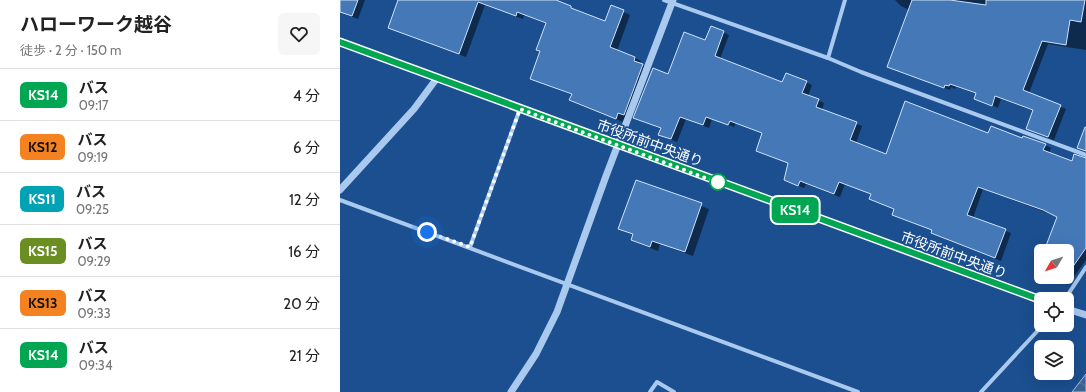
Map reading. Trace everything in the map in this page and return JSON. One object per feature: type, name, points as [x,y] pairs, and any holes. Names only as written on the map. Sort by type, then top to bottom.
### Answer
[{"type":"street","points":[[664,0],[828,58],[861,72],[1086,155]]},
{"type":"street","points":[[828,58],[844,0]]},
{"type":"street","points":[[513,391],[548,332],[672,2]]},
{"type":"street","name":"市役所前中央通り","points":[[340,42],[1034,297]]},
{"type":"street","points":[[340,190],[414,108],[437,78]]},
{"type":"street","points":[[470,247],[520,109]]},
{"type":"street","points":[[340,200],[858,392]]},
{"type":"street","points":[[1070,292],[1086,267]]},
{"type":"street","points":[[981,392],[1037,332]]},
{"type":"street","points":[[650,392],[657,382],[674,392]]},
{"type":"water","points":[[1086,374],[1086,392],[1072,392]]},
{"type":"building","points":[[340,0],[358,0],[352,16],[340,12]]},
{"type":"building","points":[[398,0],[556,0],[571,6],[571,8],[605,21],[611,5],[624,10],[610,47],[635,57],[634,61],[643,64],[624,115],[618,113],[616,119],[569,100],[572,94],[530,79],[540,51],[536,50],[546,23],[517,12],[516,16],[478,2],[459,54],[388,28]]},
{"type":"building","points":[[912,0],[950,0],[986,5],[986,0],[1085,0],[1081,22],[1070,20],[1066,45],[1042,41],[1023,90],[1061,105],[1048,137],[1026,129],[1033,110],[995,96],[992,106],[974,99],[976,93],[950,84],[949,86],[945,85],[944,88],[887,67]]},
{"type":"building","points":[[711,26],[724,31],[715,56],[782,82],[786,73],[807,81],[802,93],[819,99],[816,107],[857,122],[850,140],[886,154],[905,101],[988,133],[991,126],[1022,138],[1023,136],[1046,144],[1043,150],[1072,161],[1074,154],[1086,158],[1086,248],[1074,265],[1074,244],[1047,244],[1057,217],[1043,210],[978,187],[967,215],[1006,229],[995,258],[931,233],[932,230],[892,215],[894,209],[869,199],[871,194],[839,182],[834,194],[800,181],[798,186],[784,180],[788,163],[756,151],[762,133],[730,121],[728,125],[706,117],[703,125],[680,117],[671,139],[658,135],[661,128],[633,118],[653,68],[668,74],[684,32],[705,40]]},
{"type":"building","points":[[1086,127],[1086,151],[1077,148]]},
{"type":"building","points":[[636,180],[702,203],[685,252],[652,241],[650,247],[631,240],[633,234],[618,229]]},
{"type":"bus line","name":"KS14","points":[[340,42],[1034,297]]},
{"type":"route","points":[[427,232],[470,247],[520,109],[618,144],[722,184],[718,182]]}]
